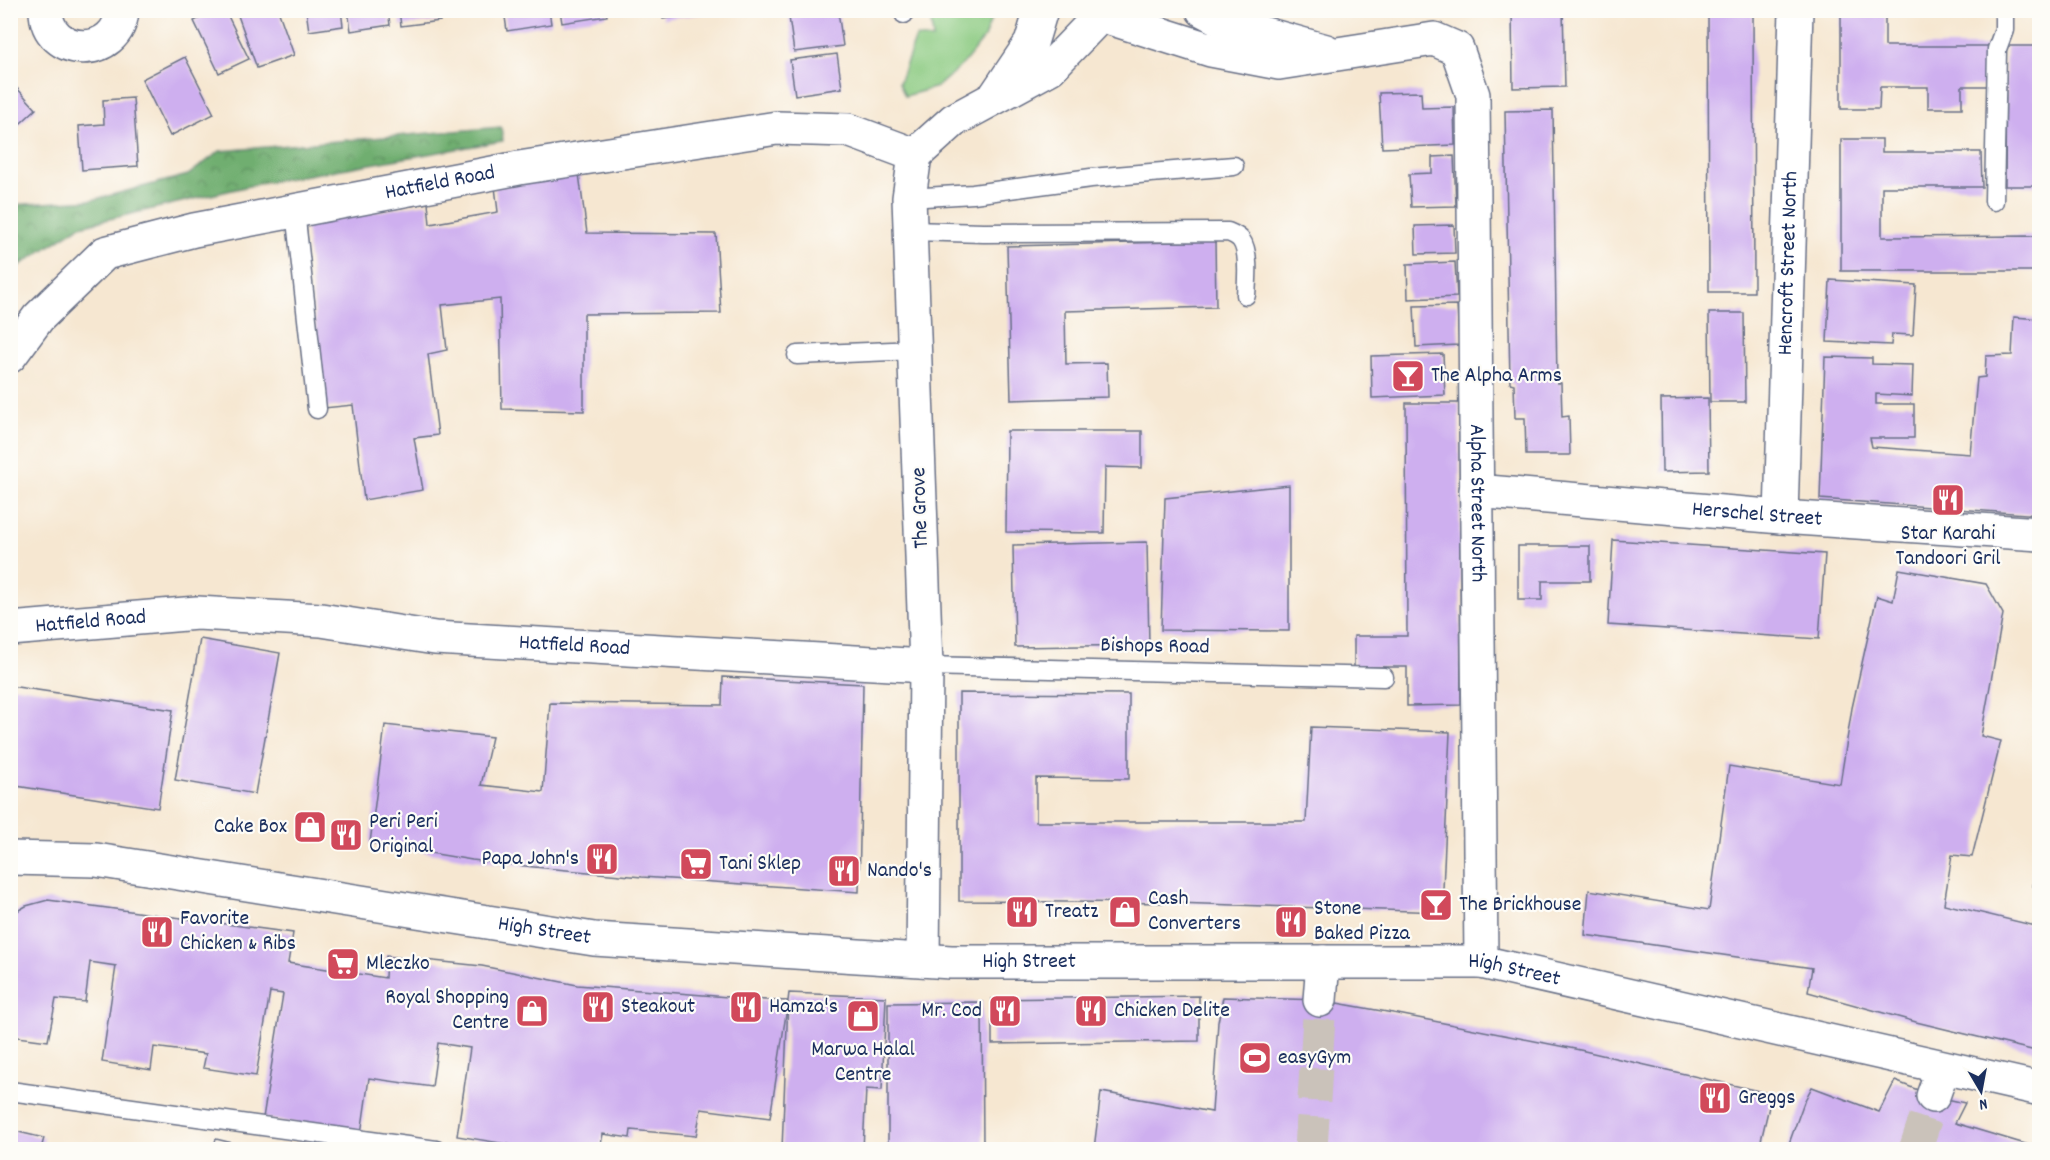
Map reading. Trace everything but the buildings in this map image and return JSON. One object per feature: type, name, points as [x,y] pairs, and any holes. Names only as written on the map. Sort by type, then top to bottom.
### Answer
[{"type":"street","points":[[46,10],[50,27],[57,37],[79,48],[102,43],[112,35],[119,25],[122,10]]},
{"type":"street","points":[[994,99],[1031,43],[1041,10]]},
{"type":"street","points":[[1203,10],[1229,24],[1339,55]]},
{"type":"street","name":"Hencroft Street North","points":[[1782,517],[1796,10]]},
{"type":"street","points":[[915,155],[954,120],[1050,68],[1099,15],[1211,51],[1279,63],[1339,55]]},
{"type":"street","name":"Alpha Street North","points":[[1339,55],[1434,39],[1457,49],[1473,95],[1481,962]]},
{"type":"street","name":"Hatfield Road","points":[[10,356],[38,318],[105,253],[195,230],[519,168],[777,128],[848,130],[915,155]]},
{"type":"street","name":"The Grove","points":[[915,155],[909,198],[926,666],[923,960]]},
{"type":"street","name":"Herschel Street","points":[[1476,491],[1782,517],[2040,534]]},
{"type":"street","name":"Hatfield Road","points":[[10,629],[197,613],[321,620],[435,638],[926,666]]},
{"type":"street","name":"High Street","points":[[10,858],[96,860],[594,939],[951,962],[1481,962],[1938,1082],[2040,1089]]},
{"type":"street","points":[[1320,1000],[1323,962]]},
{"type":"lane","points":[[1994,201],[1997,49],[2004,30],[2004,10]]},
{"type":"lane","points":[[909,198],[973,194],[1091,178],[1234,166]]},
{"type":"lane","points":[[295,212],[317,409]]},
{"type":"lane","points":[[910,231],[1228,232],[1240,238],[1245,248],[1247,271],[1245,295]]},
{"type":"lane","points":[[798,355],[915,350]]},
{"type":"lane","name":"Bishops Road","points":[[926,666],[1384,677]]},
{"type":"lane","points":[[10,1091],[436,1149]]},
{"type":"green space","points":[[930,11],[994,11],[984,38],[964,63],[937,87],[905,96],[899,83],[916,37],[933,39]]},
{"type":"green space","points":[[501,127],[503,141],[262,183],[80,226],[11,269],[11,205],[92,200],[188,175],[220,151]]},
{"type":"tunnel","points":[[1311,1150],[1320,1000]]},
{"type":"tunnel","points":[[1915,1150],[1933,1096]]},
{"type":"place","name":"The Alpha Arms","points":[[1408,376]]},
{"type":"place","name":"Star Karahi Tandoori Gril","points":[[1948,500]]},
{"type":"place","name":"Cake Box","points":[[310,827]]},
{"type":"place","name":"Peri Peri Original","points":[[346,835]]},
{"type":"place","name":"Papa John's","points":[[602,859]]},
{"type":"place","name":"Tani Sklep","points":[[696,864]]},
{"type":"place","name":"Nando's","points":[[844,871]]},
{"type":"place","name":"The Brickhouse","points":[[1436,905]]},
{"type":"place","name":"Treatz","points":[[1022,912]]},
{"type":"place","name":"Cash Converters","points":[[1125,912]]},
{"type":"place","name":"Stone Baked Pizza","points":[[1291,922]]},
{"type":"place","name":"Favorite Chicken & Ribs","points":[[157,932]]},
{"type":"place","name":"Mleczko","points":[[343,964]]},
{"type":"place","name":"Steakout","points":[[598,1007]]},
{"type":"place","name":"Hamza's","points":[[746,1007]]},
{"type":"place","name":"Royal Shopping Centre","points":[[532,1011]]},
{"type":"place","name":"Mr. Cod","points":[[1005,1011]]},
{"type":"place","name":"Chicken Delite","points":[[1091,1011]]},
{"type":"place","name":"Marwa Halal Centre","points":[[863,1016]]},
{"type":"place","name":"easyGym","points":[[1255,1058]]},
{"type":"place","name":"Greggs","points":[[1715,1098]]}]
